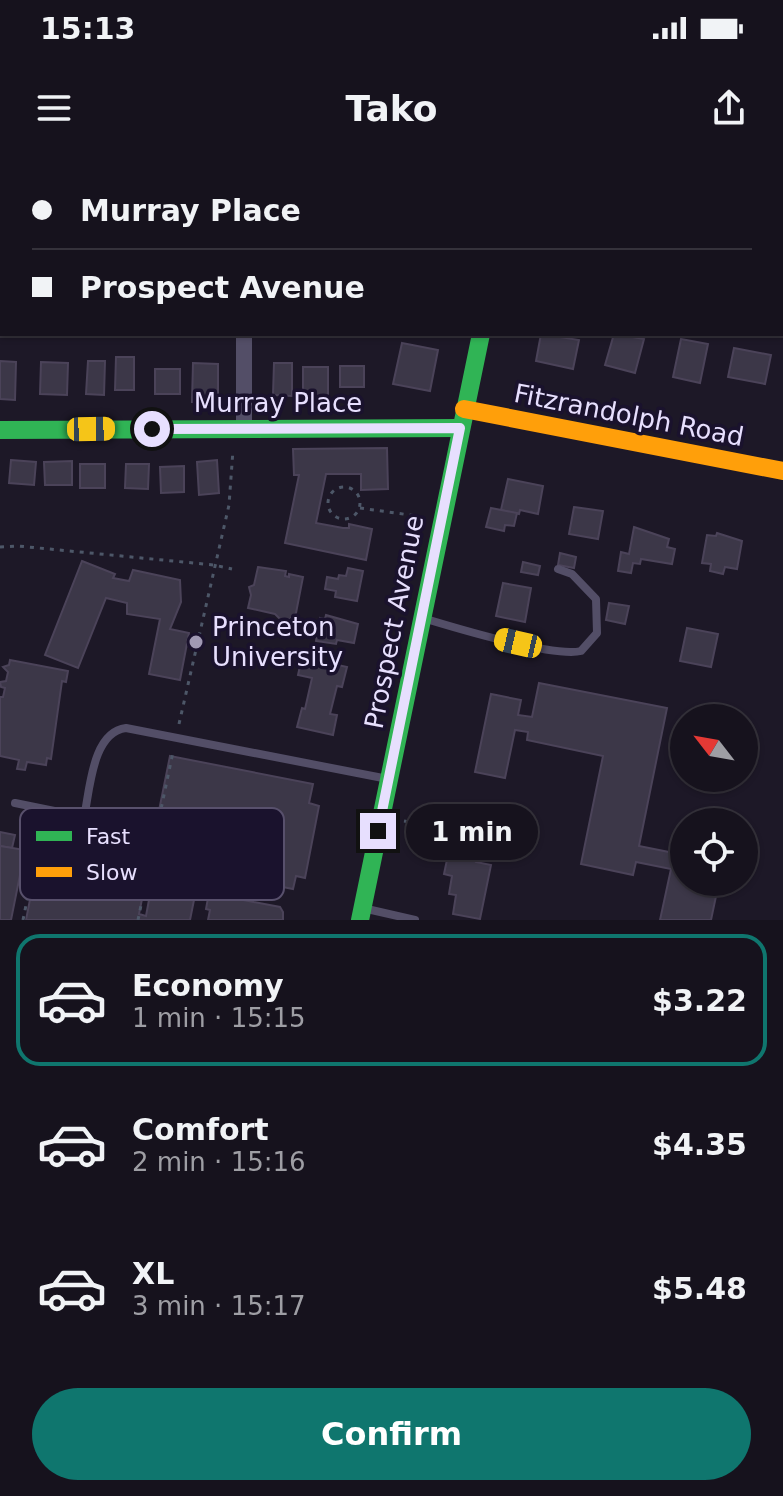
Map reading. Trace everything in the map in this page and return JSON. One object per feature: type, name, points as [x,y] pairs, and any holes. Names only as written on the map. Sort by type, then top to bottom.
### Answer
[{"type":"street","points":[[239,435],[244,336]]},
{"type":"street","name":"Prospect Avenue","points":[[361,914],[481,336]]},
{"type":"street","name":"Murray Place","points":[[0,430],[239,435],[462,419]]},
{"type":"street","name":"Fitzrandolph Road","points":[[462,419],[783,471]]},
{"type":"lane","points":[[422,617],[518,643],[556,651],[581,651],[597,633],[596,599],[572,574],[558,569]]},
{"type":"lane","points":[[86,808],[102,745],[115,729],[126,728],[389,779]]},
{"type":"lane","points":[[15,803],[41,808]]},
{"type":"lane","points":[[361,914],[415,920]]},
{"type":"path","points":[[179,724],[229,505],[239,435]]},
{"type":"path","points":[[351,488],[359,497],[360,508],[351,518],[340,519],[329,510],[329,499],[335,490],[351,488]]},
{"type":"path","points":[[360,508],[417,516]]},
{"type":"path","points":[[0,547],[18,546],[232,569]]},
{"type":"path","points":[[161,808],[173,752]]},
{"type":"path","points":[[404,821],[511,843]]},
{"type":"path","points":[[23,920],[27,900]]},
{"type":"path","points":[[138,920],[142,900]]},
{"type":"building","points":[[541,336],[579,340],[573,369],[536,361]]},
{"type":"building","points":[[613,336],[644,339],[635,373],[605,365]]},
{"type":"building","points":[[681,339],[708,344],[700,383],[673,377]]},
{"type":"building","points":[[402,343],[438,350],[430,391],[393,384]]},
{"type":"building","points":[[734,348],[771,355],[765,384],[728,377]]},
{"type":"building","points":[[116,357],[134,357],[134,390],[115,390]]},
{"type":"building","points":[[0,361],[16,362],[15,400],[0,399]]},
{"type":"building","points":[[88,361],[105,361],[104,395],[86,394]]},
{"type":"building","points":[[41,362],[68,363],[67,395],[40,394]]},
{"type":"building","points":[[193,363],[218,364],[218,403],[192,402]]},
{"type":"building","points":[[274,363],[292,363],[292,396],[273,395]]},
{"type":"building","points":[[340,366],[364,366],[364,387],[340,387]]},
{"type":"building","points":[[303,367],[328,367],[328,400],[303,401]]},
{"type":"building","points":[[155,369],[180,369],[180,394],[155,394]]},
{"type":"building","points":[[387,448],[388,489],[361,490],[361,474],[326,474],[316,523],[343,528],[349,528],[349,524],[372,529],[366,560],[285,543],[299,475],[294,475],[293,449]]},
{"type":"building","points":[[11,460],[36,462],[34,485],[9,483]]},
{"type":"building","points":[[217,460],[219,493],[199,495],[197,462]]},
{"type":"building","points":[[72,461],[72,485],[45,485],[44,462]]},
{"type":"building","points":[[80,464],[105,464],[105,488],[80,488]]},
{"type":"building","points":[[126,464],[149,464],[148,489],[125,488]]},
{"type":"building","points":[[184,466],[184,492],[161,493],[160,467]]},
{"type":"building","points":[[508,479],[543,486],[538,514],[501,510]]},
{"type":"building","points":[[574,507],[603,511],[598,539],[569,534]]},
{"type":"building","points":[[491,508],[517,513],[514,526],[505,525],[504,531],[486,527]]},
{"type":"building","points":[[634,527],[669,539],[667,547],[675,549],[672,564],[641,559],[640,564],[633,563],[631,573],[618,571],[621,552],[629,554]]},
{"type":"building","points":[[717,533],[742,541],[737,569],[725,567],[723,574],[710,571],[711,564],[702,563],[707,535],[716,536]]},
{"type":"building","points":[[560,553],[576,557],[574,568],[558,565]]},
{"type":"building","points":[[82,561],[115,574],[113,578],[129,581],[133,570],[180,580],[181,602],[170,629],[189,633],[180,680],[149,674],[160,619],[127,614],[127,603],[106,598],[78,668],[45,655]]},
{"type":"building","points":[[523,562],[540,566],[538,575],[521,572]]},
{"type":"building","points":[[258,567],[286,571],[285,576],[289,577],[289,574],[303,577],[296,613],[290,619],[280,619],[275,614],[248,608],[249,587],[254,585]]},
{"type":"building","points":[[348,568],[363,571],[357,601],[335,597],[336,591],[325,589],[327,577],[338,579],[339,575],[346,576]]},
{"type":"building","points":[[503,583],[531,588],[525,622],[496,616]]},
{"type":"building","points":[[609,603],[629,606],[625,624],[606,620]]},
{"type":"building","points":[[326,615],[358,624],[354,643],[316,641],[320,618],[325,619]]},
{"type":"building","points":[[687,628],[718,634],[711,667],[680,661]]},
{"type":"building","points":[[302,657],[347,667],[342,687],[337,686],[330,714],[337,715],[333,735],[297,727],[312,678],[298,675]]},
{"type":"building","points":[[10,660],[68,671],[66,682],[62,681],[51,759],[47,758],[46,765],[27,762],[25,770],[17,769],[19,760],[0,756],[0,697],[3,697],[5,688],[1,687],[0,682],[6,681],[8,672],[3,667],[9,665]]},
{"type":"building","points":[[539,683],[667,708],[639,846],[670,852],[670,869],[636,862],[633,875],[581,864],[603,756],[527,740],[528,732],[515,730],[505,778],[475,772],[491,694],[521,700],[518,715],[532,717]]},
{"type":"building","points":[[170,756],[313,784],[309,803],[319,806],[305,878],[296,876],[293,889],[284,887],[284,808],[160,808]]},
{"type":"building","points":[[0,832],[15,835],[12,848],[0,846]]},
{"type":"building","points":[[464,841],[480,844],[476,862],[491,865],[480,919],[453,914],[456,895],[449,894],[452,876],[444,874],[448,855],[460,857]]},
{"type":"building","points":[[0,846],[20,849],[20,875],[11,920],[0,920]]},
{"type":"building","points":[[670,874],[670,896],[716,896],[711,920],[660,920]]},
{"type":"building","points":[[30,900],[142,900],[139,914],[146,916],[149,900],[194,900],[190,920],[26,920]]},
{"type":"building","points":[[208,900],[243,900],[280,907],[283,920],[208,920],[210,910],[206,909]]},
{"type":"traffic: fast","points":[[360,920],[481,336]]},
{"type":"traffic: fast","points":[[0,430],[460,428]]},
{"type":"traffic: slow","points":[[464,409],[783,471]]},
{"type":"place","name":"Princeton University","points":[[196,642]]},
{"type":"route","points":[[152,429],[460,428],[378,831]]}]
